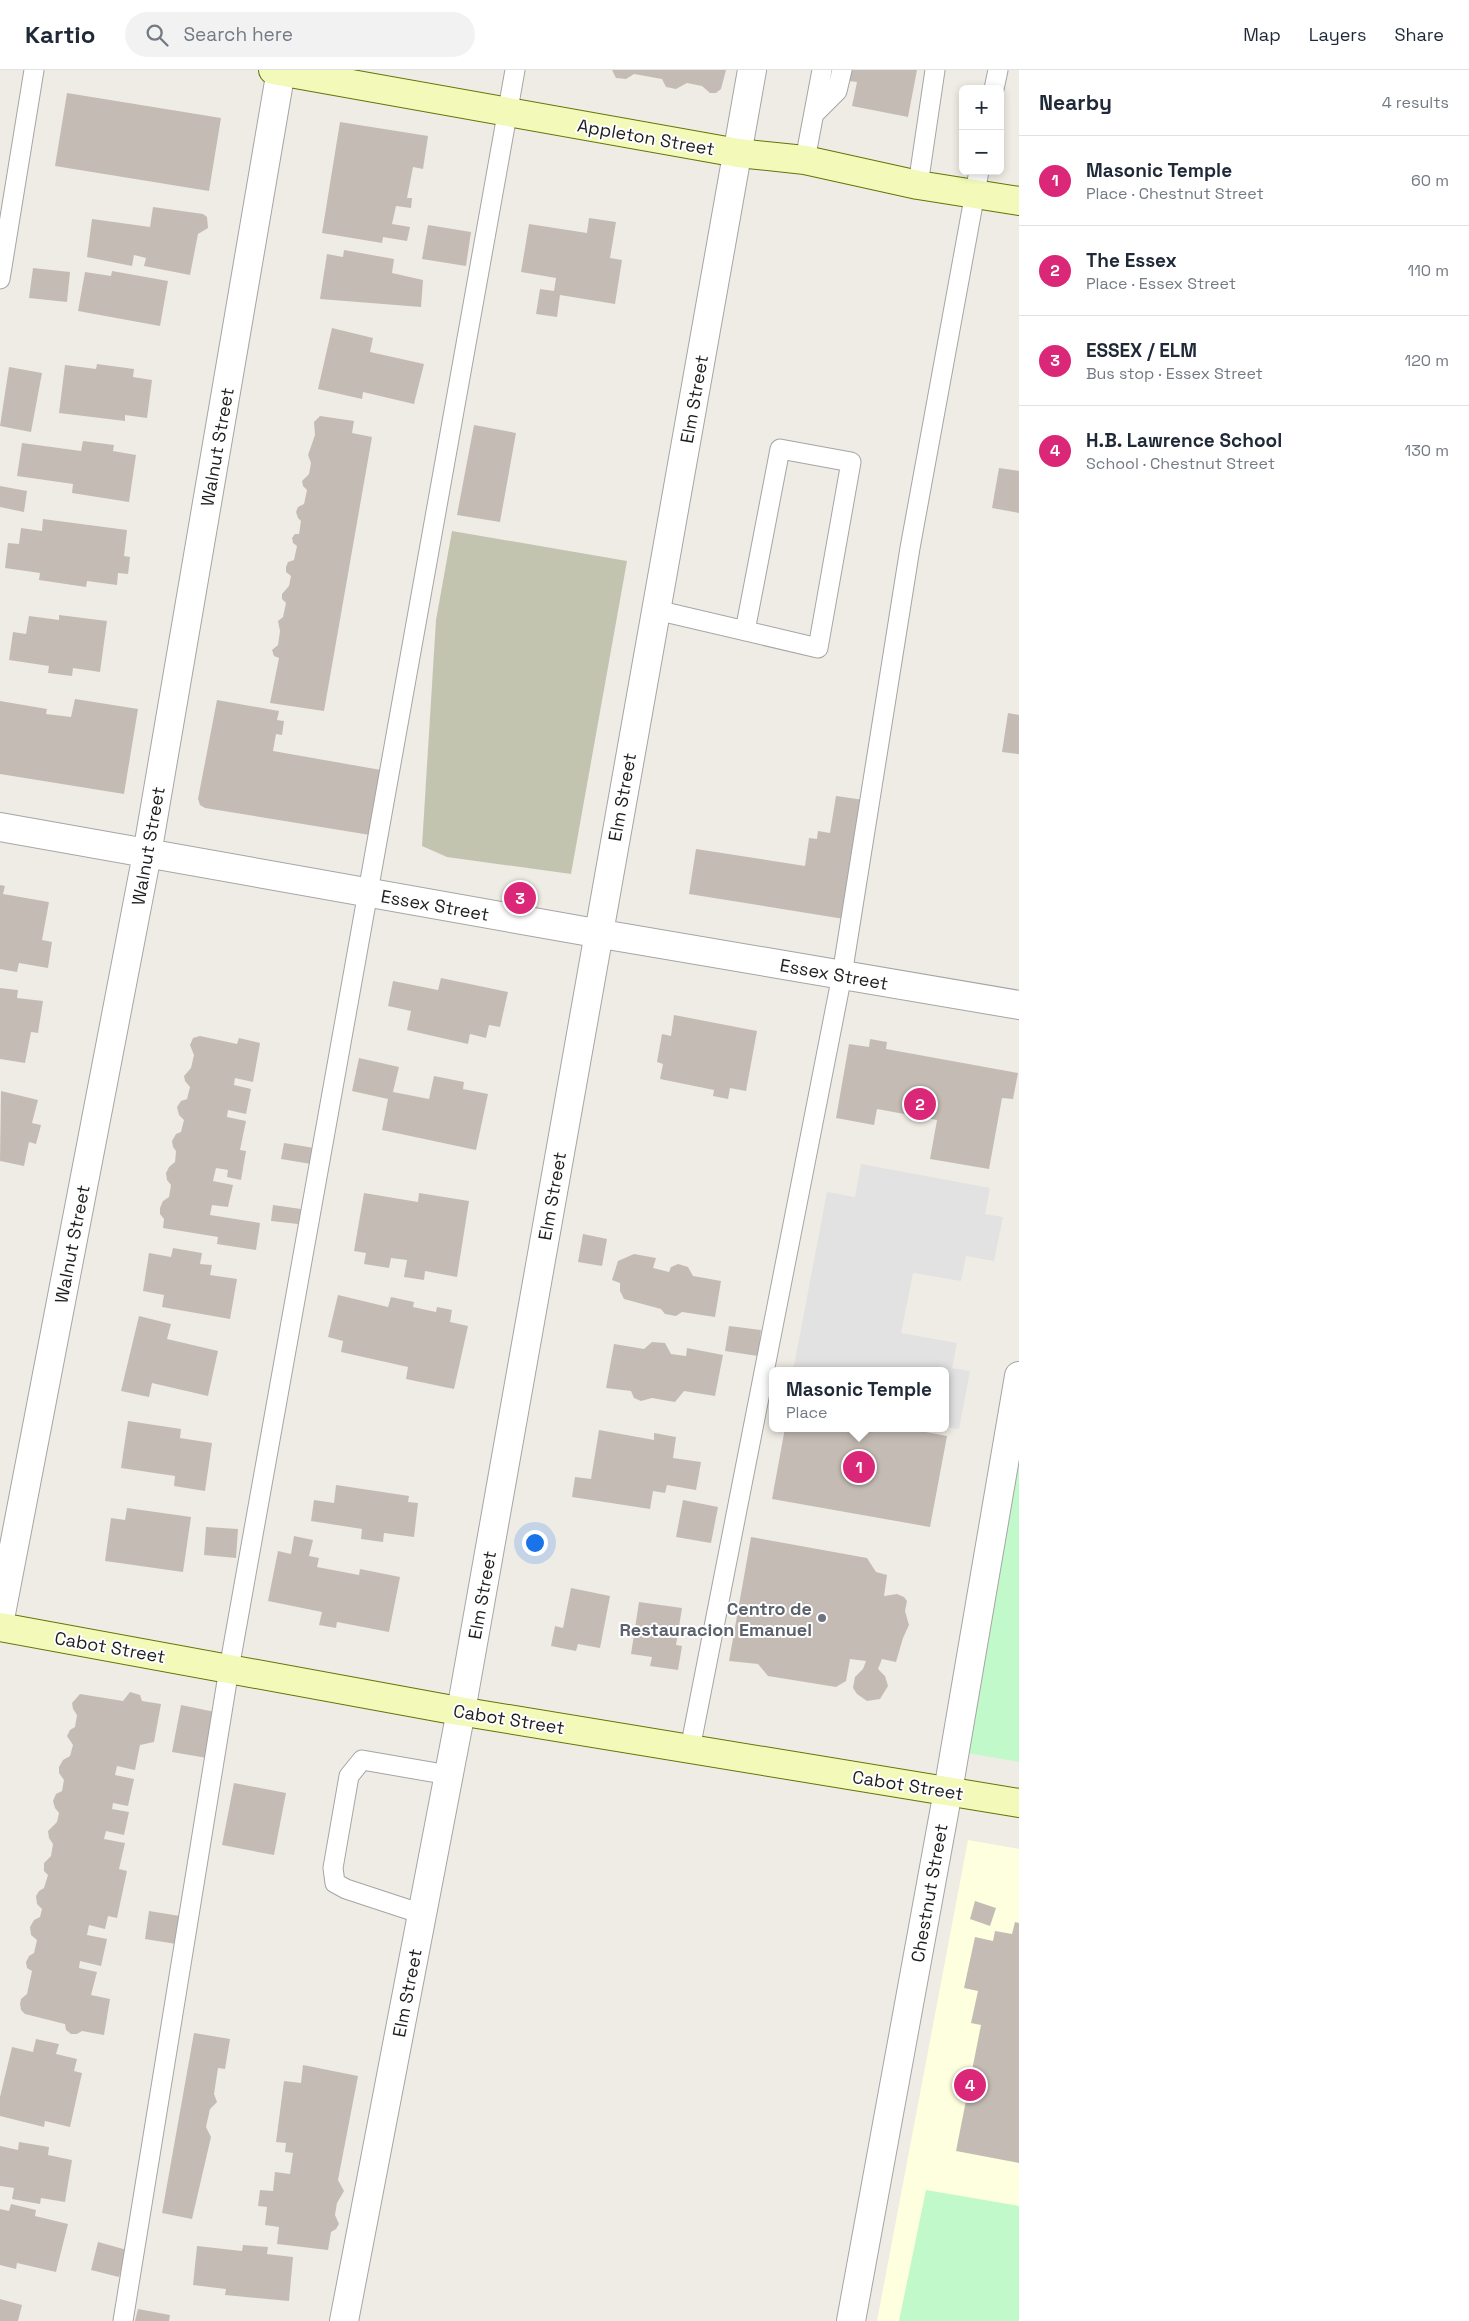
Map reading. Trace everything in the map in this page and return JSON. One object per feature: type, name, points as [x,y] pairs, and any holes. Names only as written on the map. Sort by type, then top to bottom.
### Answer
[{"type":"main road","name":"Appleton Street","points":[[278,70],[508,113],[738,152],[805,160],[918,185],[977,182],[1019,201]]},
{"type":"main road","name":"Cabot Street","points":[[0,1627],[462,1711],[1019,1803]]},
{"type":"street","name":"Walnut Street","points":[[0,1619],[148,854],[278,70]]},
{"type":"street","name":"Elm Street","points":[[344,2321],[462,1711],[752,70]]},
{"type":"street","name":"Essex Street","points":[[0,827],[598,934],[1019,1005]]},
{"type":"street","name":"Chestnut Street","points":[[850,2321],[948,1792],[1019,1376]]},
{"type":"lane","points":[[0,279],[34,70]]},
{"type":"lane","points":[[123,2321],[229,1668],[515,70]]},
{"type":"lane","points":[[805,160],[822,70]]},
{"type":"lane","points":[[815,113],[837,91],[842,70]]},
{"type":"lane","points":[[918,185],[935,70]]},
{"type":"lane","points":[[995,85],[998,70]]},
{"type":"lane","points":[[690,1749],[842,975],[910,548],[977,182]]},
{"type":"lane","points":[[656,610],[745,631],[818,648],[851,462],[780,449],[745,631]]},
{"type":"lane","points":[[422,1914],[346,1889],[335,1883],[333,1868],[349,1776],[362,1760],[449,1775]]},
{"type":"shaded area","points":[[452,531],[627,561],[571,874],[447,857],[422,846],[436,620]]},
{"type":"shaded area","points":[[861,1164],[990,1188],[985,1214],[1003,1217],[994,1261],[966,1256],[961,1281],[913,1273],[901,1333],[957,1343],[952,1368],[970,1371],[959,1429],[949,1428],[949,1367],[794,1367],[827,1192],[855,1197]]},
{"type":"shaded area","points":[[968,1840],[1019,1849],[1019,2321],[877,2321]]},
{"type":"green space","points":[[1019,1454],[1019,1762],[967,1753]]},
{"type":"green space","points":[[926,2190],[1019,2206],[1019,2321],[899,2321]]},
{"type":"building","points":[[612,70],[726,70],[721,89],[716,93],[710,93],[702,86],[687,83],[676,89],[666,87],[662,79],[634,74],[626,79],[616,78]]},
{"type":"building","points":[[850,70],[917,70],[908,117],[852,106],[857,82],[849,81]]},
{"type":"building","points":[[67,93],[221,118],[209,191],[55,166]]},
{"type":"building","points":[[340,122],[428,136],[423,169],[413,167],[407,198],[412,198],[411,208],[396,206],[392,224],[410,227],[407,241],[383,237],[382,243],[322,233]]},
{"type":"building","points":[[153,207],[203,214],[207,217],[208,228],[198,234],[190,275],[144,266],[146,258],[134,255],[132,266],[87,257],[92,219],[150,227]]},
{"type":"building","points":[[589,218],[616,222],[610,258],[622,260],[615,304],[560,295],[557,317],[536,314],[540,289],[554,291],[556,278],[521,272],[529,224],[587,233]]},
{"type":"building","points":[[428,225],[471,232],[466,266],[422,259]]},
{"type":"building","points":[[344,250],[394,259],[392,273],[423,280],[421,307],[320,299],[327,254],[343,257]]},
{"type":"building","points":[[33,268],[70,272],[67,302],[29,298]]},
{"type":"building","points":[[112,271],[168,281],[160,326],[78,311],[85,272],[111,276]]},
{"type":"building","points":[[332,328],[373,338],[370,352],[424,364],[414,404],[363,392],[362,399],[318,389]]},
{"type":"building","points":[[97,364],[134,369],[133,377],[152,380],[147,418],[125,415],[125,421],[59,413],[65,365],[96,369]]},
{"type":"building","points":[[9,367],[42,373],[31,432],[0,426]]},
{"type":"building","points":[[320,416],[354,421],[352,433],[372,437],[324,711],[270,703],[279,658],[274,656],[272,650],[278,645],[280,631],[278,621],[283,617],[286,603],[282,599],[282,594],[289,586],[291,576],[286,572],[286,567],[288,562],[294,560],[297,546],[293,543],[292,538],[295,534],[299,534],[301,521],[296,512],[298,507],[304,504],[307,490],[303,486],[302,481],[309,474],[311,463],[308,455],[315,435],[314,422]]},
{"type":"building","points":[[474,425],[516,433],[500,522],[457,515]]},
{"type":"building","points":[[83,441],[114,445],[113,451],[136,455],[129,502],[72,493],[73,484],[17,476],[22,443],[81,451]]},
{"type":"building","points":[[999,468],[1019,471],[1019,513],[992,508]]},
{"type":"building","points":[[0,486],[27,491],[24,512],[0,507]]},
{"type":"building","points":[[43,519],[127,530],[124,556],[130,557],[128,574],[118,573],[117,585],[87,581],[86,587],[39,580],[40,573],[5,568],[8,543],[19,544],[21,528],[42,531]]},
{"type":"building","points":[[59,615],[107,621],[100,672],[73,668],[72,676],[48,673],[49,666],[9,660],[13,632],[26,634],[29,616],[59,620]]},
{"type":"building","points":[[75,699],[138,709],[124,794],[0,774],[0,701],[47,709],[46,714],[71,717]]},
{"type":"building","points":[[217,700],[279,711],[277,720],[284,721],[282,735],[276,734],[273,751],[381,770],[370,835],[205,808],[200,805],[198,799]]},
{"type":"building","points":[[1008,713],[1019,715],[1019,754],[1002,752]]},
{"type":"building","points":[[836,796],[864,800],[844,919],[689,894],[696,849],[805,866],[809,838],[817,839],[818,831],[830,833]]},
{"type":"building","points":[[0,885],[5,886],[3,894],[49,902],[42,940],[52,942],[48,968],[19,963],[17,972],[0,969]]},
{"type":"building","points":[[441,978],[508,992],[500,1027],[489,1025],[486,1038],[470,1034],[468,1044],[407,1030],[411,1011],[388,1006],[393,981],[438,990]]},
{"type":"building","points":[[0,988],[18,990],[17,998],[43,1001],[38,1033],[31,1032],[25,1063],[0,1059]]},
{"type":"building","points":[[674,1015],[757,1031],[746,1091],[730,1088],[728,1099],[713,1096],[714,1090],[660,1079],[663,1064],[657,1062],[662,1034],[671,1036]]},
{"type":"building","points":[[200,1036],[237,1044],[239,1038],[260,1043],[253,1082],[235,1078],[234,1085],[251,1089],[246,1114],[228,1110],[227,1117],[246,1121],[240,1150],[246,1151],[241,1180],[227,1177],[228,1170],[216,1168],[213,1181],[233,1185],[228,1207],[212,1205],[210,1215],[260,1223],[256,1250],[217,1244],[218,1237],[163,1228],[164,1219],[160,1214],[160,1208],[163,1201],[169,1197],[171,1185],[167,1180],[166,1173],[175,1162],[176,1151],[172,1141],[176,1134],[181,1132],[184,1120],[179,1115],[177,1107],[181,1101],[187,1099],[190,1087],[185,1081],[184,1076],[191,1068],[194,1055],[190,1045],[193,1038]]},
{"type":"building","points":[[870,1039],[887,1042],[886,1049],[1018,1073],[1013,1099],[1002,1098],[989,1169],[930,1159],[937,1120],[877,1109],[874,1125],[836,1118],[849,1044],[869,1047]]},
{"type":"building","points":[[359,1058],[399,1067],[393,1092],[429,1099],[434,1076],[464,1082],[463,1089],[488,1094],[476,1150],[382,1130],[388,1099],[352,1091]]},
{"type":"building","points":[[1,1091],[38,1100],[32,1123],[41,1125],[36,1144],[29,1142],[24,1166],[0,1161]]},
{"type":"building","points":[[284,1143],[314,1148],[311,1164],[281,1159]]},
{"type":"building","points":[[364,1193],[418,1202],[419,1193],[469,1201],[457,1277],[425,1271],[424,1280],[404,1277],[407,1260],[391,1258],[389,1268],[364,1264],[366,1253],[354,1251]]},
{"type":"building","points":[[273,1205],[301,1209],[298,1224],[271,1221]]},
{"type":"building","points":[[583,1234],[607,1239],[602,1266],[578,1262]]},
{"type":"building","points":[[173,1248],[202,1253],[200,1264],[212,1265],[210,1275],[237,1279],[230,1319],[162,1307],[164,1295],[143,1291],[149,1253],[171,1257]]},
{"type":"building","points":[[634,1254],[656,1258],[653,1268],[669,1272],[671,1267],[678,1264],[688,1267],[693,1276],[721,1281],[715,1317],[682,1312],[676,1316],[665,1314],[661,1309],[624,1299],[620,1291],[620,1283],[612,1280],[618,1261]]},
{"type":"building","points":[[338,1295],[388,1307],[391,1297],[414,1302],[413,1307],[436,1312],[437,1307],[452,1310],[450,1322],[468,1326],[454,1389],[406,1379],[408,1367],[341,1352],[343,1341],[328,1337]]},
{"type":"building","points":[[139,1316],[171,1324],[167,1339],[218,1351],[208,1396],[152,1383],[149,1397],[121,1391]]},
{"type":"building","points":[[729,1326],[761,1330],[758,1356],[725,1351]]},
{"type":"building","points":[[652,1342],[665,1343],[671,1354],[686,1356],[687,1348],[723,1355],[715,1396],[684,1391],[675,1402],[652,1398],[641,1401],[634,1398],[631,1391],[606,1388],[614,1344],[644,1349]]},
{"type":"building","points":[[128,1421],[181,1429],[180,1438],[212,1443],[205,1491],[174,1486],[175,1476],[121,1468]]},
{"type":"building","points":[[599,1430],[654,1440],[654,1433],[676,1437],[673,1458],[701,1462],[696,1490],[667,1485],[665,1493],[653,1491],[650,1509],[572,1497],[575,1477],[591,1479]]},
{"type":"building","points":[[784,1432],[926,1432],[947,1436],[930,1527],[772,1499]]},
{"type":"building","points":[[336,1485],[409,1496],[408,1502],[418,1503],[414,1537],[384,1533],[383,1542],[361,1539],[362,1529],[311,1521],[314,1500],[334,1503]]},
{"type":"building","points":[[683,1500],[718,1507],[711,1543],[676,1537]]},
{"type":"building","points":[[127,1508],[191,1517],[183,1572],[105,1561],[111,1518],[125,1520]]},
{"type":"building","points":[[206,1527],[238,1529],[236,1558],[204,1555]]},
{"type":"building","points":[[294,1536],[313,1540],[309,1556],[319,1558],[317,1567],[359,1575],[360,1569],[400,1577],[389,1632],[337,1622],[336,1628],[319,1625],[322,1612],[268,1601],[278,1551],[291,1554]]},
{"type":"building","name":"Centro de Restauracion Emanuel","points":[[751,1537],[867,1558],[876,1572],[887,1575],[884,1596],[897,1594],[904,1597],[907,1601],[905,1611],[909,1625],[896,1662],[882,1659],[878,1669],[885,1676],[888,1686],[880,1699],[867,1701],[857,1694],[853,1688],[855,1677],[863,1669],[866,1661],[850,1659],[846,1681],[836,1687],[768,1676],[758,1664],[729,1661]]},
{"type":"building","points":[[571,1588],[610,1596],[600,1648],[578,1644],[576,1651],[551,1646],[555,1626],[563,1628]]},
{"type":"building","points":[[639,1602],[682,1608],[676,1645],[682,1646],[678,1670],[650,1666],[652,1657],[631,1654]]},
{"type":"building","points":[[130,1692],[140,1695],[142,1701],[161,1704],[154,1742],[140,1745],[135,1770],[117,1766],[115,1775],[134,1779],[128,1806],[113,1803],[112,1809],[129,1812],[124,1835],[106,1831],[104,1839],[125,1843],[119,1869],[127,1871],[117,1918],[108,1916],[105,1929],[89,1925],[87,1935],[107,1939],[101,1966],[80,1961],[79,1968],[97,1972],[91,1995],[110,1999],[104,2035],[82,2031],[77,2034],[71,2034],[66,2030],[65,2024],[25,2014],[21,2010],[21,1999],[27,1994],[32,1971],[27,1968],[26,1962],[29,1956],[34,1953],[37,1940],[31,1935],[30,1927],[34,1920],[40,1917],[42,1909],[37,1904],[36,1896],[44,1888],[48,1875],[44,1871],[44,1863],[51,1856],[53,1844],[49,1838],[48,1831],[57,1822],[59,1813],[53,1801],[56,1794],[62,1791],[64,1780],[59,1773],[59,1767],[63,1760],[70,1756],[73,1745],[67,1736],[70,1730],[75,1727],[77,1715],[72,1703],[80,1694],[123,1701]]},
{"type":"building","points":[[181,1705],[215,1712],[207,1758],[172,1752]]},
{"type":"building","points":[[234,1783],[286,1793],[274,1855],[222,1845]]},
{"type":"building","points":[[975,1901],[996,1908],[990,1926],[970,1919]]},
{"type":"building","points":[[149,1911],[180,1916],[176,1944],[145,1939]]},
{"type":"building","points":[[1015,1922],[1019,1923],[1019,2163],[956,2151],[981,2025],[971,2023],[978,1991],[964,1988],[975,1937],[993,1941],[995,1931],[1012,1934]]},
{"type":"building","points":[[194,2033],[230,2039],[225,2069],[218,2068],[214,2094],[217,2102],[210,2109],[206,2127],[211,2137],[192,2219],[162,2213]]},
{"type":"building","points":[[36,2039],[59,2044],[56,2054],[77,2059],[74,2071],[82,2073],[70,2127],[45,2121],[44,2127],[0,2116],[0,2097],[12,2047],[33,2052]]},
{"type":"building","points":[[303,2065],[358,2076],[338,2180],[344,2191],[337,2203],[335,2215],[339,2224],[331,2232],[328,2250],[277,2244],[279,2227],[265,2225],[267,2207],[258,2206],[260,2190],[273,2191],[275,2172],[290,2174],[293,2153],[285,2152],[286,2143],[276,2142],[284,2081],[301,2083]]},
{"type":"building","points":[[19,2142],[49,2147],[48,2155],[72,2160],[65,2202],[41,2198],[40,2204],[12,2199],[14,2188],[0,2186],[0,2146],[18,2150]]},
{"type":"building","points":[[11,2204],[36,2210],[35,2216],[68,2224],[56,2272],[17,2263],[16,2269],[0,2265],[0,2209],[9,2211]]},
{"type":"building","points":[[98,2242],[127,2250],[119,2277],[91,2270]]},
{"type":"building","points":[[243,2245],[268,2247],[267,2254],[293,2257],[289,2301],[225,2295],[226,2289],[193,2285],[197,2246],[242,2251]]},
{"type":"building","points":[[0,2299],[22,2305],[18,2321],[0,2321]]},
{"type":"building","points":[[138,2309],[170,2315],[169,2321],[135,2321]]},
{"type":"place","name":"ESSEX / ELM","points":[[520,898]]},
{"type":"place","name":"The Essex","points":[[920,1104]]},
{"type":"place","name":"Masonic Temple","points":[[859,1467]]},
{"type":"place","name":"Centro de Restauracion Emanuel","points":[[822,1618]]},
{"type":"place","name":"H.B. Lawrence School","points":[[970,2085]]}]
